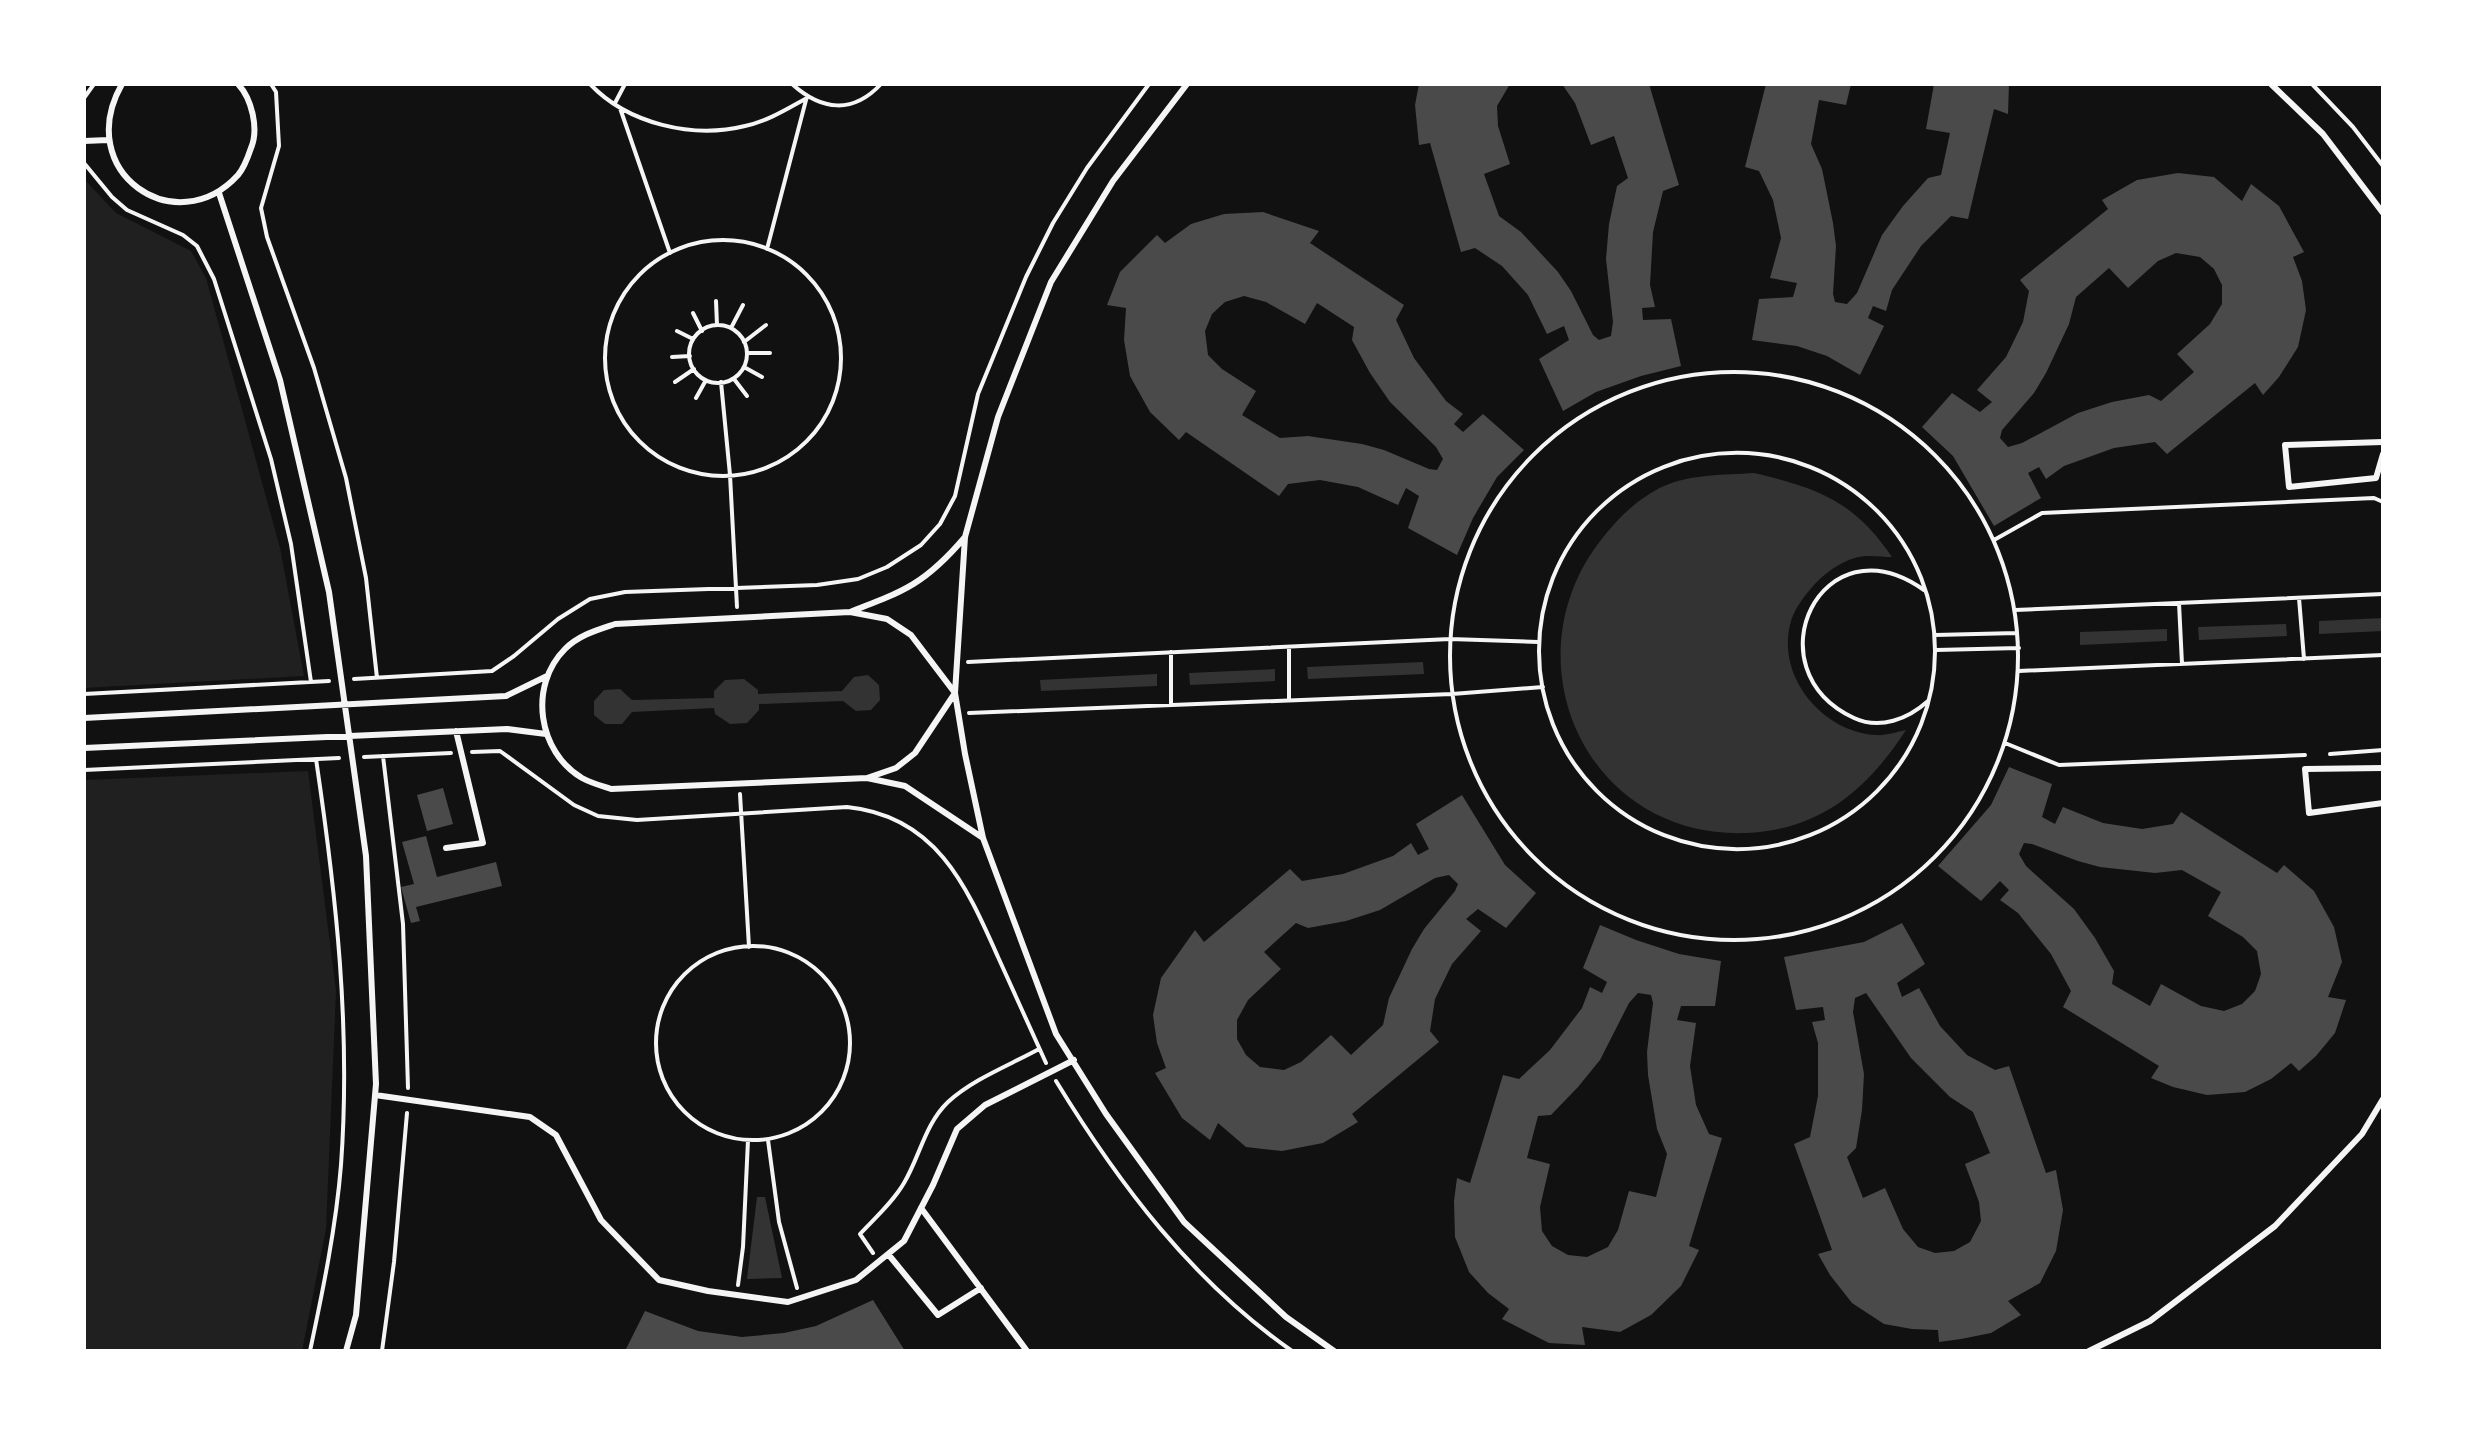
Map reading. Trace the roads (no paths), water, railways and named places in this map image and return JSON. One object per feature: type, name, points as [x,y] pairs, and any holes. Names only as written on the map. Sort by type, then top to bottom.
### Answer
[{"type":"lane","points":[[122,84],[108,115],[108,140],[114,161],[137,188],[167,202],[192,202],[219,193],[240,173],[254,142],[254,118],[238,84]]},
{"type":"lane","points":[[1187,84],[1113,181],[1051,282],[998,417],[965,537],[955,693],[983,838],[1056,1034],[1106,1114],[1184,1222],[1286,1317],[1334,1351]]},
{"type":"lane","points":[[2271,84],[2323,134],[2383,213]]},
{"type":"lane","points":[[84,141],[108,140]]},
{"type":"lane","points":[[219,193],[280,380],[329,592],[366,856],[375,1095],[356,1315],[346,1351]]},
{"type":"lane","points":[[2383,442],[2285,445],[2289,487],[2376,478],[2383,454]]},
{"type":"lane","points":[[850,612],[905,591],[941,566],[965,537]]},
{"type":"lane","points":[[955,693],[911,635],[887,619],[850,612],[615,624],[587,633],[564,649],[547,676],[542,709],[546,734],[558,757],[584,780],[611,789],[867,778],[905,786],[983,838]]},
{"type":"lane","points":[[84,718],[506,696],[547,676]]},
{"type":"lane","points":[[867,778],[896,768],[915,753],[955,693]]},
{"type":"lane","points":[[84,748],[507,729],[546,734]]},
{"type":"lane","points":[[446,848],[483,843],[456,731]]},
{"type":"lane","points":[[2383,768],[2305,769],[2309,813],[2383,803]]},
{"type":"lane","points":[[375,1095],[530,1117],[556,1135],[601,1220],[659,1280],[788,1302],[856,1280],[904,1241],[957,1129],[985,1105],[1074,1060]]},
{"type":"lane","points":[[2089,1351],[2150,1321],[2275,1226],[2362,1134],[2383,1099]]},
{"type":"lane","points":[[921,1208],[1027,1351]]},
{"type":"lane","points":[[888,1254],[938,1315],[981,1288]]}]
